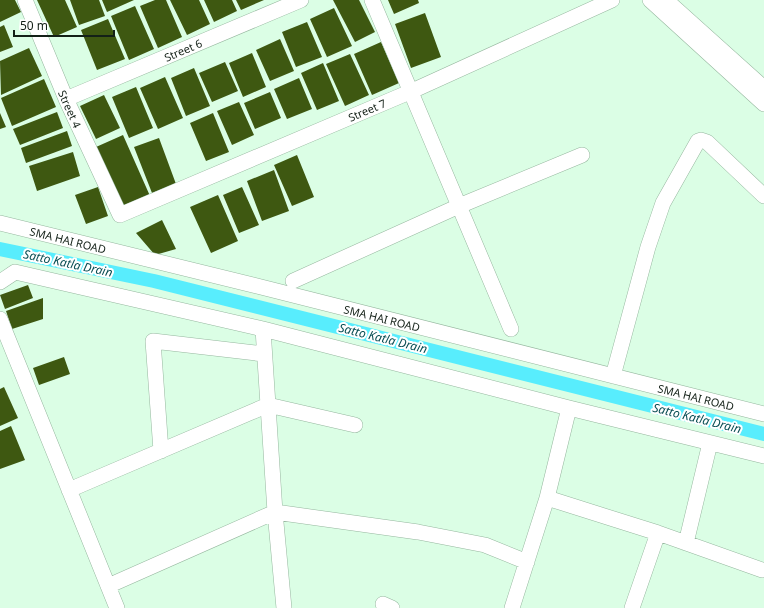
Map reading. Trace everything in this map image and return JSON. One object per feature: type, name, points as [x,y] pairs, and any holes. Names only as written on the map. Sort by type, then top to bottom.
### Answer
[{"type":"street","name":"Street 4","points":[[25,0],[66,99],[120,215]]},
{"type":"street","name":"Street 6","points":[[66,99],[301,0]]},
{"type":"street","points":[[372,0],[412,91],[511,329]]},
{"type":"street","name":"Street 7","points":[[120,215],[412,91],[612,0]]},
{"type":"street","points":[[650,0],[764,104]]},
{"type":"street","points":[[666,0],[764,88]]},
{"type":"street","points":[[613,376],[648,247],[663,203],[698,141],[701,140],[707,142],[764,196]]},
{"type":"street","points":[[293,281],[459,206],[582,155]]},
{"type":"street","name":"SMA HAI ROAD","points":[[0,223],[764,414]]},
{"type":"street","points":[[0,268],[263,329],[569,408],[764,456]]},
{"type":"street","points":[[0,282],[15,272]]},
{"type":"street","points":[[0,319],[117,608]]},
{"type":"street","points":[[263,329],[275,512],[284,608]]},
{"type":"street","points":[[161,451],[153,341],[264,354]]},
{"type":"street","points":[[69,490],[268,405],[355,425]]},
{"type":"street","points":[[512,608],[547,498],[569,408]]},
{"type":"street","points":[[686,543],[710,443]]},
{"type":"street","points":[[547,498],[658,533],[762,570]]},
{"type":"street","points":[[108,586],[275,512],[418,532],[485,545],[527,562]]},
{"type":"street","points":[[632,608],[658,533]]},
{"type":"building","points":[[0,0],[15,0],[21,12],[0,22]]},
{"type":"building","points":[[37,0],[65,0],[77,27],[54,37]]},
{"type":"building","points":[[70,0],[99,0],[105,16],[79,25]]},
{"type":"building","points":[[102,0],[134,0],[107,12]]},
{"type":"building","points":[[155,0],[166,0],[182,37],[158,48],[140,6]]},
{"type":"building","points":[[170,0],[199,0],[210,24],[187,35]]},
{"type":"building","points":[[204,0],[232,0],[237,11],[214,22]]},
{"type":"building","points":[[236,0],[264,0],[241,10]]},
{"type":"building","points":[[333,0],[359,0],[375,32],[355,42]]},
{"type":"building","points":[[388,0],[418,0],[419,3],[394,14]]},
{"type":"building","points":[[135,6],[154,49],[129,60],[111,16]]},
{"type":"building","points":[[334,8],[352,46],[327,57],[310,19]]},
{"type":"building","points":[[425,13],[441,57],[411,68],[395,24]]},
{"type":"building","points":[[108,19],[125,59],[97,70],[81,30]]},
{"type":"building","points":[[307,22],[322,57],[296,67],[282,32]]},
{"type":"building","points":[[4,25],[13,47],[0,52],[0,27]]},
{"type":"building","points":[[280,39],[294,71],[270,81],[256,50]]},
{"type":"building","points":[[381,42],[399,83],[372,95],[354,54]]},
{"type":"building","points":[[29,48],[42,76],[1,95],[0,61]]},
{"type":"building","points":[[252,53],[266,87],[243,97],[229,63]]},
{"type":"building","points":[[350,54],[369,95],[345,106],[326,64]]},
{"type":"building","points":[[225,62],[238,91],[212,102],[199,73]]},
{"type":"building","points":[[323,63],[339,101],[317,110],[301,73]]},
{"type":"building","points":[[194,68],[210,106],[186,116],[171,78]]},
{"type":"building","points":[[165,77],[183,118],[158,129],[140,88]]},
{"type":"building","points":[[299,78],[312,109],[287,119],[274,89]]},
{"type":"building","points":[[44,79],[56,107],[12,126],[1,98]]},
{"type":"building","points":[[136,87],[153,128],[129,138],[112,97]]},
{"type":"building","points":[[270,92],[281,118],[255,129],[244,103]]},
{"type":"building","points":[[104,95],[120,128],[96,139],[80,106]]},
{"type":"building","points":[[239,102],[254,135],[232,145],[217,111]]},
{"type":"building","points":[[57,112],[63,128],[20,145],[13,129]]},
{"type":"building","points":[[0,113],[6,127],[0,129]]},
{"type":"building","points":[[213,113],[229,152],[206,161],[190,123]]},
{"type":"building","points":[[67,131],[72,146],[26,163],[21,148]]},
{"type":"building","points":[[123,135],[150,196],[123,208],[96,147]]},
{"type":"building","points":[[159,138],[176,184],[152,193],[134,147]]},
{"type":"building","points":[[73,152],[80,176],[37,191],[29,166]]},
{"type":"building","points":[[297,155],[314,197],[292,206],[274,165]]},
{"type":"building","points":[[274,170],[289,211],[262,221],[247,181]]},
{"type":"building","points":[[98,187],[108,216],[86,224],[75,195]]},
{"type":"building","points":[[242,187],[259,225],[239,233],[223,195]]},
{"type":"building","points":[[218,195],[238,241],[211,253],[190,207]]},
{"type":"building","points":[[162,220],[176,249],[155,255],[136,233]]},
{"type":"building","points":[[28,285],[33,298],[5,309],[0,295]]},
{"type":"building","points":[[43,298],[43,319],[12,329],[6,311]]},
{"type":"building","points":[[64,357],[70,374],[39,385],[33,368]]},
{"type":"building","points":[[4,387],[18,418],[0,426],[0,389]]},
{"type":"building","points":[[11,426],[25,460],[0,469],[0,431]]},
{"type":"waterway","name":"Satto Katla Drain","points":[[0,249],[154,281],[764,434]]}]
